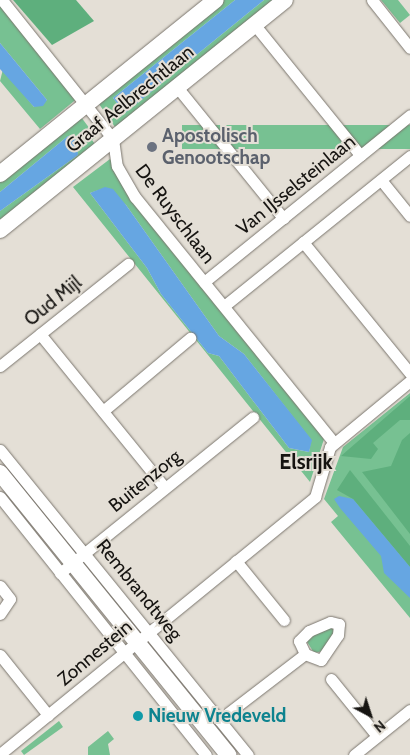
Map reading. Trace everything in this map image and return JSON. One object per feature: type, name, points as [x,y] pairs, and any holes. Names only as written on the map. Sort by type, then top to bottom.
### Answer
[{"type":"street","name":"De Ruyschlaan","points":[[2,0],[87,104],[113,139],[117,166],[135,197],[334,443]]},
{"type":"street","name":"Graaf Aelbrechtlaan","points":[[0,174],[216,0]]},
{"type":"street","name":"Graaf Aelbrechtlaan","points":[[0,230],[285,0]]},
{"type":"street","points":[[372,0],[410,48]]},
{"type":"street","points":[[254,24],[360,155]]},
{"type":"street","points":[[177,87],[283,218]]},
{"type":"street","name":"Van IJsselsteinlaan","points":[[204,282],[410,115]]},
{"type":"street","points":[[224,306],[410,156]]},
{"type":"street","points":[[381,180],[410,216]]},
{"type":"street","points":[[303,242],[410,373]]},
{"type":"street","name":"Oud Mijl","points":[[0,366],[128,264]]},
{"type":"street","points":[[40,334],[164,488]]},
{"type":"street","points":[[103,411],[190,338]]},
{"type":"street","points":[[334,443],[410,381]]},
{"type":"street","name":"Buitenzorg","points":[[60,573],[253,417]]},
{"type":"street","name":"Zonnestein","points":[[0,754],[315,497],[334,443]]},
{"type":"street","name":"Rembrandtweg","points":[[0,450],[79,557],[143,636],[248,755]]},
{"type":"street","name":"Rembrandtweg","points":[[0,473],[4,493],[60,573],[206,755]]},
{"type":"street","name":"Rembrandtweg","points":[[4,493],[79,557]]},
{"type":"street","points":[[236,561],[284,620]]},
{"type":"street","points":[[0,586],[10,599],[0,614]]},
{"type":"street","name":"Rembrandtweg","points":[[143,636],[228,755]]},
{"type":"street","points":[[219,720],[304,654]]},
{"type":"street","points":[[0,655],[48,715]]},
{"type":"street","points":[[330,679],[377,736]]},
{"type":"street","points":[[354,755],[369,750],[377,736],[410,710]]},
{"type":"green space","points":[[13,0],[76,0],[94,21],[52,45]]},
{"type":"green space","points":[[223,0],[235,0],[113,98],[125,113],[264,0],[279,0],[115,127],[99,104]]},
{"type":"green space","points":[[381,0],[398,0],[410,15],[400,23]]},
{"type":"green space","points":[[0,2],[79,97],[40,129],[0,81],[3,69],[34,107],[47,100],[0,43]]},
{"type":"green space","points":[[81,117],[96,137],[92,140],[97,147],[0,225],[0,211],[78,155],[68,136],[0,192],[0,179]]},
{"type":"green space","points":[[182,125],[410,125],[410,149],[182,149]]},
{"type":"green space","points":[[110,159],[324,439],[310,482],[73,187]],"holes":[[[102,189],[126,205],[219,336],[244,354],[311,440],[309,452],[289,448],[219,356],[208,353],[161,294],[147,268],[90,193]]]},
{"type":"green space","points":[[410,393],[410,618],[331,522],[338,516],[324,499],[343,447]]},
{"type":"green space","points":[[410,396],[410,420],[400,420],[373,443],[378,449],[371,459],[341,456]]},
{"type":"green space","points":[[410,433],[410,534],[362,472],[391,466],[402,440]]},
{"type":"green space","points":[[350,470],[410,546],[410,567],[353,499],[337,490]]},
{"type":"green space","points":[[329,626],[335,630],[323,651],[314,653],[306,640]]},
{"type":"green space","points":[[59,721],[63,727],[24,755],[21,751]]},
{"type":"green space","points":[[108,731],[114,739],[108,744],[110,755],[88,755],[88,747]]},
{"type":"water","points":[[235,0],[264,0],[125,113],[113,98]]},
{"type":"water","points":[[0,43],[47,100],[43,106],[34,107],[0,69]]},
{"type":"water","points":[[68,136],[76,140],[78,155],[0,211],[0,192]]},
{"type":"water","points":[[105,187],[113,189],[126,205],[219,336],[244,354],[312,440],[309,452],[289,448],[219,356],[208,353],[161,294],[147,268],[90,193]]},
{"type":"water","points":[[339,496],[353,499],[410,567],[410,598],[384,573],[381,556],[340,508],[334,499]]},
{"type":"place","name":"Apostolisch Genootschap","points":[[152,147]]},
{"type":"place","name":"Nieuw Vredeveld","points":[[138,716]]},
{"type":"district","name":"Elsrijk","points":[[306,462]]}]
